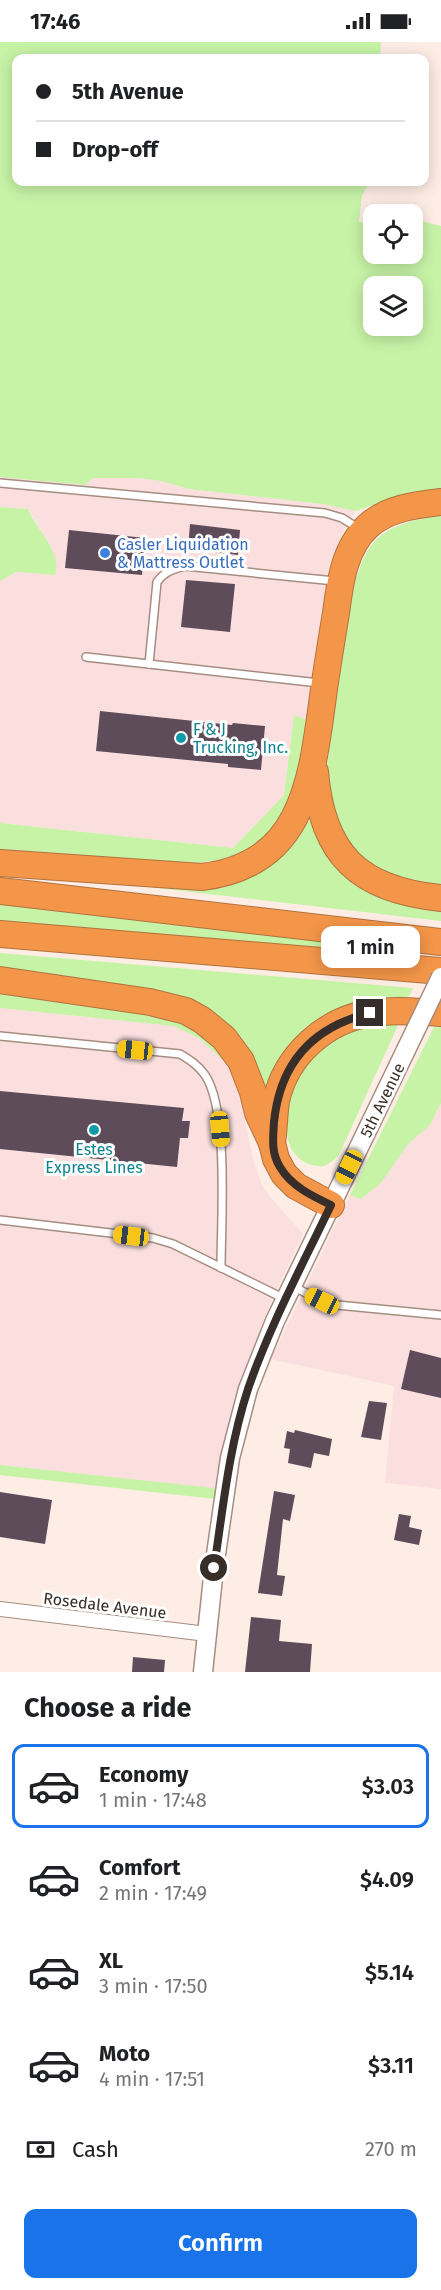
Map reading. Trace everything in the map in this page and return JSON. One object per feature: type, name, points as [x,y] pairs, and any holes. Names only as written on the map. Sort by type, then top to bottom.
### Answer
[{"type":"highway","points":[[0,863],[190,877],[228,872],[264,854],[284,834],[300,806],[314,762],[324,683],[341,582],[348,556],[363,531],[371,524],[400,509],[441,502]]},
{"type":"highway","points":[[314,762],[317,798],[321,814],[326,829],[343,856],[363,875],[388,888],[441,898]]},
{"type":"highway","points":[[0,891],[441,942]]},
{"type":"highway","points":[[0,934],[441,971]]},
{"type":"highway","points":[[0,980],[150,1002],[186,1011],[202,1020],[224,1038],[241,1061],[279,1166],[290,1180],[331,1205]]},
{"type":"highway","points":[[272,1143],[276,1101],[280,1088],[294,1060],[311,1041],[338,1023],[370,1013],[402,1011],[441,1013]]},
{"type":"street","name":"5th Avenue","points":[[203,1672],[230,1458],[248,1389],[289,1293],[441,977]]},
{"type":"street","name":"Rosedale Avenue","points":[[0,1609],[207,1634]]},
{"type":"lane","points":[[0,483],[325,513],[342,518],[363,531]]},
{"type":"lane","points":[[149,664],[157,582],[162,574],[185,566],[341,582]]},
{"type":"lane","points":[[86,657],[324,683]]},
{"type":"lane","points":[[0,1036],[180,1054],[196,1064],[206,1077],[218,1114],[221,1143],[221,1268]]},
{"type":"lane","points":[[0,1220],[153,1238],[173,1244],[221,1268],[289,1293],[337,1305],[441,1315]]},
{"type":"shaded area","points":[[0,477],[85,485],[93,478],[138,478],[161,481],[189,489],[322,504],[356,511],[348,521],[329,565],[307,720],[294,716],[284,795],[233,848],[0,823],[0,581],[16,572],[54,575],[52,549],[28,509],[0,507]]},
{"type":"shaded area","points":[[0,1008],[173,1026],[199,1038],[222,1059],[236,1080],[253,1159],[262,1185],[303,1234],[270,1304],[235,1395],[225,1437],[217,1489],[0,1465]]},
{"type":"shaded area","points":[[441,1103],[441,1489],[385,1483],[394,1386],[271,1359],[350,1195],[361,1199],[381,1183],[408,1144],[430,1125]]},
{"type":"green space","points":[[0,42],[381,42],[380,54],[12,54],[12,186],[368,186],[362,195],[359,222],[363,222],[363,264],[423,264],[423,222],[441,226],[441,490],[406,494],[356,511],[322,504],[189,489],[161,481],[138,478],[93,478],[85,485],[0,477]]},
{"type":"green space","points":[[0,507],[28,509],[52,550],[55,558],[55,575],[16,572],[0,581]]},
{"type":"green space","points":[[441,515],[441,886],[386,873],[368,863],[337,830],[325,779],[351,599],[362,561],[378,538],[389,530],[420,519]]},
{"type":"green space","points":[[294,715],[307,720],[293,796],[273,826],[245,851],[222,859],[194,863],[0,849],[0,823],[233,848],[284,795]]},
{"type":"green space","points":[[305,821],[311,822],[319,840],[358,885],[390,901],[441,908],[441,921],[88,880],[184,886]]},
{"type":"green space","points":[[0,903],[409,951],[408,955],[0,921]]},
{"type":"green space","points":[[0,953],[413,988],[407,1000],[348,1008],[268,1101],[237,1038],[0,971]]},
{"type":"green space","points":[[0,988],[184,1019],[228,1056],[222,1059],[199,1038],[173,1026],[0,1008]]},
{"type":"green space","points":[[399,1023],[339,1155],[324,1166],[306,1163],[297,1157],[288,1138],[286,1116],[291,1093],[308,1061],[337,1037],[351,1030],[378,1024]]},
{"type":"green space","points":[[435,1025],[441,1025],[441,1103],[430,1125],[408,1144],[381,1183],[361,1199],[350,1195]]},
{"type":"green space","points":[[0,1465],[217,1489],[215,1499],[0,1475]]},
{"type":"building","points":[[190,524],[240,530],[238,555],[188,549]]},
{"type":"building","name":"Casler Liquidation & Mattress Outlet","points":[[69,530],[145,538],[142,575],[65,568]]},
{"type":"building","points":[[186,580],[235,584],[230,632],[181,627]]},
{"type":"building","name":"F & J Trucking, Inc.","points":[[100,711],[232,725],[233,723],[265,726],[261,770],[228,767],[228,764],[96,751]]},
{"type":"building","name":"Estes Express Lines","points":[[0,1091],[184,1108],[182,1121],[190,1121],[188,1138],[180,1138],[177,1167],[0,1149]]},
{"type":"building","points":[[410,1350],[441,1358],[441,1398],[401,1389]]},
{"type":"building","points":[[369,1401],[387,1403],[381,1440],[361,1437]]},
{"type":"building","points":[[295,1430],[332,1439],[329,1456],[314,1453],[311,1468],[288,1463],[290,1449],[284,1448],[287,1431],[294,1433]]},
{"type":"building","points":[[274,1491],[295,1495],[290,1521],[283,1519],[277,1575],[285,1576],[282,1596],[258,1593]]},
{"type":"building","points":[[0,1492],[52,1500],[45,1544],[0,1537]]},
{"type":"building","points":[[399,1514],[411,1516],[409,1527],[422,1530],[419,1545],[394,1540]]},
{"type":"building","points":[[251,1617],[281,1620],[279,1641],[312,1644],[310,1672],[245,1672]]},
{"type":"building","points":[[133,1657],[165,1660],[164,1672],[132,1672]]},
{"type":"place","name":"Casler Liquidation & Mattress Outlet","points":[[105,553]]},
{"type":"place","name":"F & J Trucking, Inc.","points":[[181,738]]},
{"type":"place","name":"Estes Express Lines","points":[[94,1130]]},
{"type":"route","points":[[214,1568],[230,1458],[248,1389],[275,1321],[331,1205],[296,1186],[279,1166],[272,1143],[276,1101],[294,1060],[311,1041],[338,1023],[370,1013]]}]
